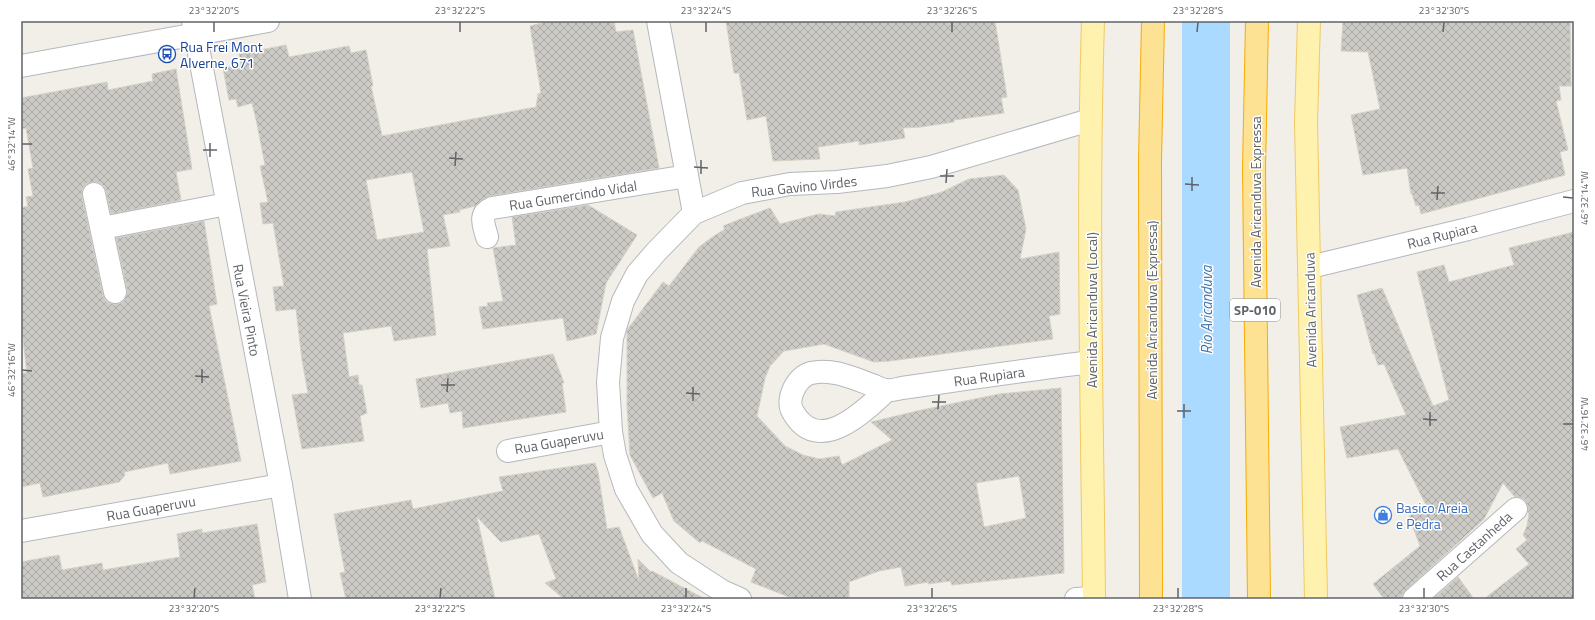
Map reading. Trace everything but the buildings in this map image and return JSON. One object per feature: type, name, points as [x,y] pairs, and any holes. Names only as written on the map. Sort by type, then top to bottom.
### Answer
[{"type":"highway","name":"Avenida Aricanduva (Expressa)","points":[[1152,599],[1150,160],[1153,21]]},
{"type":"highway","name":"Avenida Aricanduva Expressa","points":[[1257,21],[1254,176],[1259,599]]},
{"type":"main road","name":"Avenida Aricanduva (Local)","points":[[1088,599],[1091,362],[1090,120],[1094,21]]},
{"type":"main road","name":"Avenida Aricanduva","points":[[1309,21],[1306,122],[1316,599]]},
{"type":"street","points":[[21,66],[194,28],[268,21]]},
{"type":"street","points":[[658,21],[694,213]]},
{"type":"street","name":"Rua Vieira Pinto","points":[[194,28],[281,485],[300,599]]},
{"type":"street","name":"Rua Gavino Virdes","points":[[740,599],[722,591],[679,563],[652,534],[626,489],[615,456],[611,432],[608,382],[612,338],[622,301],[637,274],[694,213],[742,193],[790,184],[837,182],[887,176],[931,168],[1090,120]]},
{"type":"street","name":"Rua Gumercindo Vidal","points":[[487,237],[483,221],[484,215],[486,211],[492,208],[687,176]]},
{"type":"street","points":[[94,194],[115,292]]},
{"type":"street","name":"Rua Rupiara","points":[[1310,267],[1468,229],[1574,201]]},
{"type":"street","points":[[102,228],[227,204]]},
{"type":"street","name":"Rua Rupiara","points":[[887,390],[1091,362]]},
{"type":"street","name":"Rua Guaperuvu","points":[[508,451],[611,432]]},
{"type":"street","name":"Rua Guaperuvu","points":[[21,531],[281,485]]},
{"type":"street","name":"Rua Castanheda","points":[[1414,599],[1516,508]]},
{"type":"waterway","name":"Rio Aricanduva","points":[[1206,21],[1206,599]]},
{"type":"place","name":"Rua Frei Mont Alverne, 671","points":[[167,54]]},
{"type":"place","name":"Basico Areia e Pedra","points":[[1383,515]]}]
